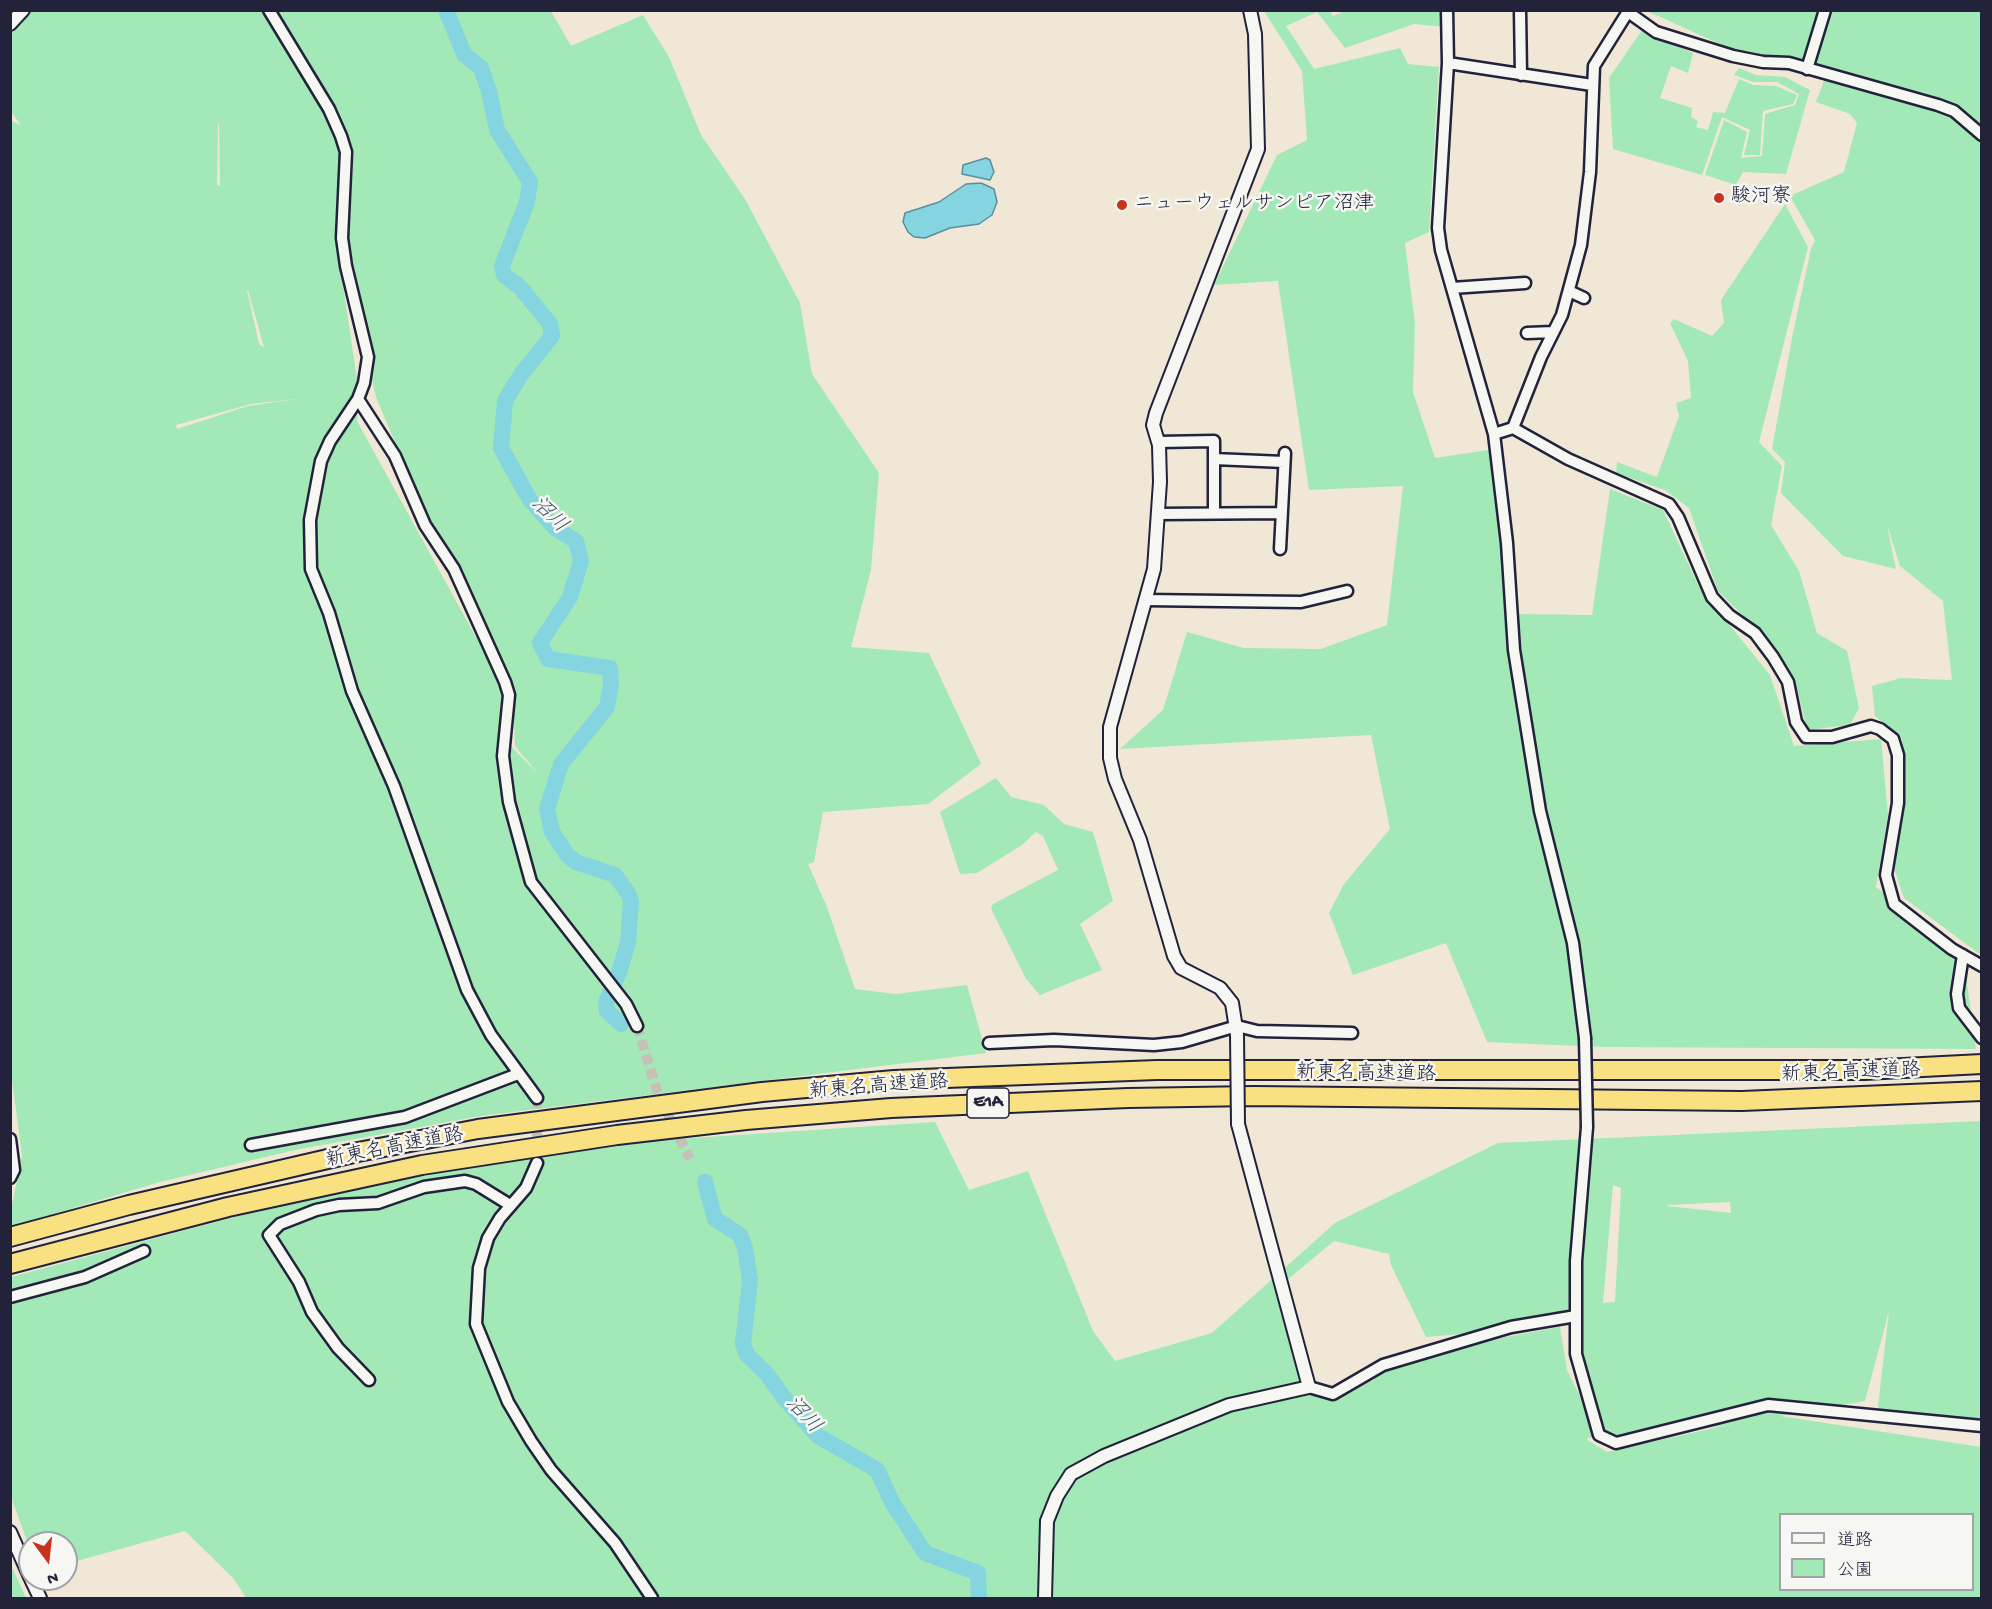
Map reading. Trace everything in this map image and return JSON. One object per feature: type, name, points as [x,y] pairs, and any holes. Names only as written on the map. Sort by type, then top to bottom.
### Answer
[{"type":"highway","name":"新東名高速道路","points":[[10,1237],[150,1200],[358,1152],[478,1129],[762,1092],[894,1080],[1157,1070],[1864,1070],[1982,1064]]},
{"type":"highway","name":"新東名高速道路","points":[[10,1264],[228,1207],[422,1165],[605,1137],[769,1119],[983,1103],[1140,1098],[1254,1096],[1742,1101],[1982,1091]]},
{"type":"street","points":[[10,24],[23,10]]},
{"type":"street","points":[[1250,10],[1254,34],[1258,149],[1153,425],[1158,442],[1159,514],[1154,569],[1110,727],[1110,758],[1115,779],[1140,840],[1174,956],[1181,968],[1220,988],[1232,1003],[1237,1030],[1238,1124],[1310,1387]]},
{"type":"street","points":[[1447,10],[1448,63],[1438,228],[1452,288],[1494,434],[1507,543],[1514,650],[1540,811],[1573,943],[1586,1038],[1587,1127],[1576,1261],[1576,1354],[1599,1435],[1616,1443],[1768,1405],[1790,1405],[1981,1426]]},
{"type":"street","points":[[1520,10],[1521,75]]},
{"type":"street","points":[[1807,69],[1825,10]]},
{"type":"street","points":[[270,11],[329,109],[346,152],[342,238],[346,266],[368,357],[364,383],[358,399],[330,441],[321,461],[310,520],[311,568],[329,614],[352,691],[397,796],[467,990],[491,1035],[537,1098]]},
{"type":"street","points":[[1513,428],[1569,291],[1586,214],[1594,66],[1628,11],[1656,32],[1733,56],[1763,62],[1789,63],[1938,105],[1954,111],[1982,135]]},
{"type":"street","points":[[1448,63],[1592,86]]},
{"type":"street","points":[[1452,288],[1525,282]]},
{"type":"street","points":[[1569,291],[1584,298]]},
{"type":"street","points":[[1527,333],[1553,333]]},
{"type":"street","points":[[358,399],[395,456],[425,525],[454,569],[505,682],[509,695],[503,756],[508,802],[528,876],[592,964],[626,1004],[638,1026]]},
{"type":"street","points":[[1494,434],[1513,428],[1568,459],[1669,504],[1678,517],[1712,597],[1729,615],[1755,633],[1788,682],[1796,722],[1806,737],[1832,737],[1871,726],[1880,729],[1893,739],[1898,755],[1898,803],[1886,875],[1894,904],[1963,955],[1982,966]]},
{"type":"street","points":[[1158,442],[1214,441],[1214,513]]},
{"type":"street","points":[[1214,459],[1284,457],[1280,549]]},
{"type":"street","points":[[1159,514],[1282,513]]},
{"type":"street","points":[[1145,600],[1301,602],[1347,591]]},
{"type":"street","points":[[1963,955],[1957,994],[1959,1008],[1982,1038]]},
{"type":"street","points":[[989,1043],[1054,1041],[1154,1045],[1182,1042],[1237,1030],[1352,1033]]},
{"type":"street","points":[[251,1145],[405,1117],[518,1074]]},
{"type":"street","points":[[10,1139],[14,1170],[10,1178]]},
{"type":"street","points":[[537,1163],[526,1188],[510,1205],[484,1246],[479,1268],[476,1324],[508,1402],[531,1441],[551,1470],[615,1543],[652,1599]]},
{"type":"street","points":[[369,1380],[338,1348],[312,1312],[299,1282],[269,1235],[280,1224],[316,1210],[339,1205],[378,1203],[424,1187],[465,1181],[476,1184],[510,1205]]},
{"type":"street","points":[[10,1298],[85,1277],[144,1251]]},
{"type":"street","points":[[1045,1599],[1047,1521],[1057,1496],[1071,1474],[1104,1456],[1229,1405],[1310,1387],[1333,1394],[1383,1365],[1511,1327],[1576,1316]]},
{"type":"street","points":[[10,1532],[18,1550]]},
{"type":"green space","points":[[10,11],[551,11],[571,46],[643,15],[669,57],[701,135],[745,199],[800,303],[812,374],[879,473],[871,570],[851,647],[929,653],[981,764],[928,804],[823,812],[814,862],[808,864],[827,907],[855,989],[896,994],[967,985],[986,1053],[481,1116],[295,1150],[156,1183],[11,1227],[11,1210],[22,1155],[10,1065],[11,121],[21,125],[11,112]],"holes":[[[218,124],[219,124],[220,186],[217,185]],[[340,265],[346,266],[376,397],[426,517],[456,564],[509,674],[513,694],[515,746],[539,775],[506,741],[502,695],[488,659],[357,421],[359,393]],[[247,290],[264,347],[259,344]],[[296,399],[248,406],[177,429],[176,425],[251,404]]]},
{"type":"green space","points":[[1264,11],[1330,11],[1333,16],[1344,11],[1444,11],[1445,27],[1414,24],[1345,48],[1317,12],[1286,26],[1314,69],[1400,48],[1408,64],[1439,67],[1429,232],[1405,243],[1415,324],[1413,392],[1435,458],[1488,450],[1493,460],[1511,614],[1592,615],[1610,489],[1663,510],[1699,587],[1770,675],[1794,746],[1881,739],[1888,815],[1876,887],[1963,955],[1976,1049],[1604,1047],[1487,1042],[1446,943],[1353,975],[1329,913],[1344,884],[1390,829],[1371,735],[1120,749],[1163,710],[1187,632],[1244,648],[1321,649],[1387,625],[1403,486],[1309,490],[1278,281],[1214,285],[1277,155],[1307,140],[1302,71]]},
{"type":"green space","points":[[1647,11],[1822,11],[1803,61],[1762,58],[1731,49]]},
{"type":"green space","points":[[1825,11],[1981,11],[1981,130],[1957,111],[1835,72],[1837,65],[1833,75],[1805,65]]},
{"type":"green space","points":[[1642,30],[1693,53],[1688,73],[1671,66],[1660,98],[1692,108],[1691,117],[1698,121],[1696,127],[1708,130],[1713,112],[1725,113],[1739,79],[1753,85],[1776,86],[1797,95],[1793,104],[1763,111],[1760,155],[1744,155],[1750,130],[1722,117],[1702,175],[1613,149],[1609,78]]},
{"type":"green space","points":[[1739,68],[1756,75],[1785,77],[1810,90],[1786,174],[1743,172],[1736,185],[1705,175],[1724,120],[1747,132],[1741,158],[1762,156],[1765,114],[1795,105],[1799,94],[1777,82],[1753,82],[1734,75]]},
{"type":"green space","points":[[1825,78],[1949,109],[1982,133],[1981,955],[1904,898],[1892,862],[1904,802],[1902,739],[1875,716],[1872,686],[1901,678],[1952,680],[1943,601],[1900,566],[1887,525],[1896,569],[1843,556],[1781,493],[1785,462],[1772,449],[1793,333],[1811,249],[1815,240],[1790,196],[1844,172],[1857,123],[1850,114],[1816,102]]},
{"type":"green space","points":[[1785,204],[1808,247],[1759,442],[1782,466],[1771,525],[1799,571],[1817,633],[1847,651],[1859,708],[1850,725],[1807,730],[1795,679],[1761,633],[1718,591],[1689,508],[1665,490],[1616,473],[1617,462],[1657,477],[1679,416],[1676,403],[1691,398],[1688,361],[1670,323],[1674,319],[1712,336],[1724,323],[1721,300]]},
{"type":"green space","points":[[996,778],[1011,797],[1044,805],[1064,824],[1093,832],[1113,901],[1080,924],[1102,970],[1040,995],[1026,979],[991,909],[993,904],[1058,870],[1043,836],[1036,832],[1022,845],[977,873],[960,874],[940,812]]},
{"type":"green space","points":[[1981,1121],[1982,1424],[1877,1415],[1889,1311],[1865,1401],[1780,1416],[1981,1447],[1981,1598],[246,1598],[234,1579],[185,1531],[78,1561],[78,1531],[23,1531],[11,1497],[11,1277],[283,1204],[601,1144],[935,1122],[969,1190],[1028,1171],[1093,1331],[1115,1361],[1212,1333],[1335,1223],[1498,1143]],"holes":[[[1613,1185],[1621,1188],[1615,1302],[1603,1303]],[[1730,1202],[1731,1213],[1667,1206]],[[1334,1241],[1389,1254],[1391,1265],[1426,1337],[1462,1334],[1562,1314],[1578,1307],[1576,1354],[1596,1421],[1616,1443],[1732,1424],[1607,1452],[1586,1439],[1599,1435],[1567,1370],[1560,1327],[1506,1337],[1373,1371],[1374,1380],[1334,1396],[1314,1388],[1230,1408],[1253,1393],[1304,1385],[1275,1290]]]},
{"type":"green space","points":[[13,1569],[18,1580],[18,1591],[23,1591],[26,1598],[11,1598],[11,1570]]},
{"type":"water","points":[[986,158],[990,160],[994,172],[990,180],[962,174],[963,165]]},
{"type":"water","points":[[981,183],[994,189],[997,202],[992,215],[979,224],[950,228],[925,238],[914,237],[908,232],[903,222],[905,213],[939,202],[966,184]]},
{"type":"waterway","name":"沼川","points":[[446,10],[464,54],[481,68],[489,91],[497,130],[530,182],[527,202],[502,266],[504,275],[520,287],[550,324],[552,336],[522,373],[505,401],[501,448],[530,500],[556,529],[576,541],[581,561],[570,597],[540,643],[548,659],[610,668],[611,684],[607,707],[561,764],[547,809],[552,832],[568,856],[576,862],[615,875],[631,901],[628,943],[606,1002],[607,1011],[621,1024]]},
{"type":"waterway","name":"沼川","points":[[705,1182],[715,1219],[740,1235],[745,1248],[750,1280],[743,1344],[747,1355],[766,1373],[785,1399],[818,1436],[877,1470],[893,1504],[925,1553],[978,1573],[979,1598]]},
{"type":"tunnel","points":[[637,1026],[658,1094],[690,1159]]},
{"type":"tunnel","points":[[537,1098],[537,1163]]},
{"type":"place","name":"駿河寮","points":[[1719,198]]},
{"type":"place","name":"ニューウェルサンピア沼津","points":[[1122,205]]}]
